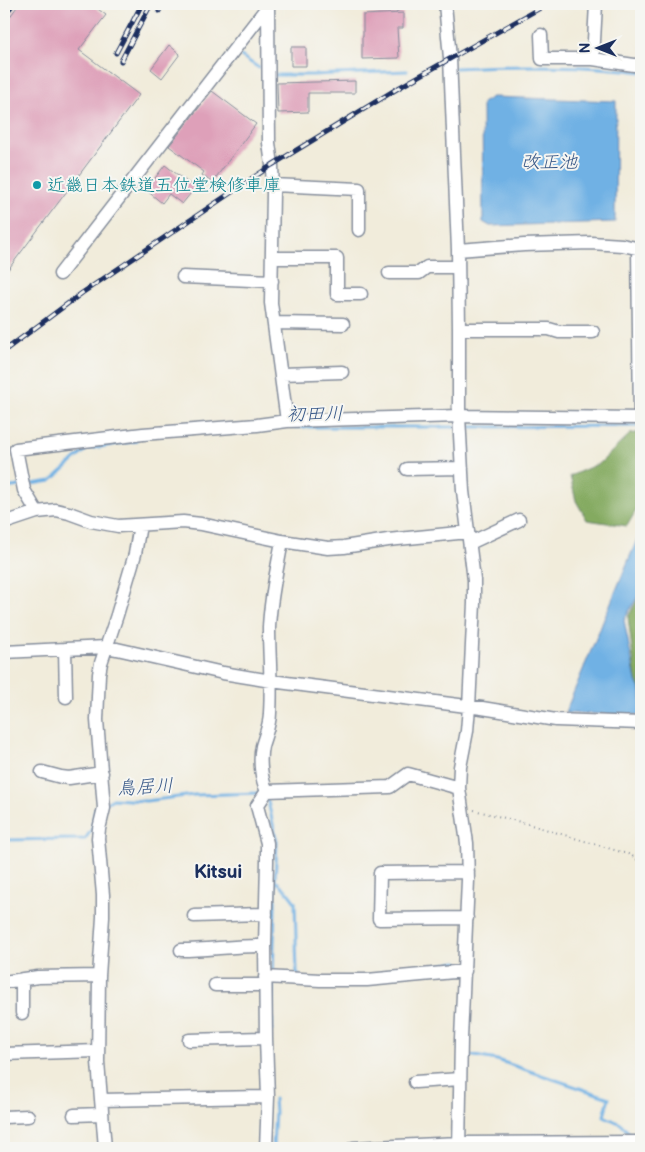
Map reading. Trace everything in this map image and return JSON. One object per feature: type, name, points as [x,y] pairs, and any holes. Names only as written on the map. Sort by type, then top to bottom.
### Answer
[{"type":"street","points":[[374,4],[397,4]]},
{"type":"street","points":[[445,4],[450,58],[458,250],[460,329],[459,416],[462,468],[474,580],[468,707],[459,788],[468,872],[459,1146]]},
{"type":"street","points":[[593,60],[596,4]]},
{"type":"street","points":[[268,5],[269,143],[273,185],[271,303],[287,421]]},
{"type":"street","points":[[60,274],[268,5]]},
{"type":"street","points":[[541,35],[542,60],[593,60],[641,65]]},
{"type":"street","points":[[273,185],[359,189],[359,230]]},
{"type":"street","points":[[37,512],[23,486],[16,449],[143,434],[287,421],[459,416],[640,418],[639,249],[622,245],[591,243],[524,245],[458,250]]},
{"type":"street","points":[[272,258],[337,258],[337,294],[362,294]]},
{"type":"street","points":[[389,273],[419,273],[427,267],[458,267]]},
{"type":"street","points":[[182,277],[272,281]]},
{"type":"street","points":[[274,323],[342,324]]},
{"type":"street","points":[[460,329],[549,329],[558,332],[593,332]]},
{"type":"street","points":[[282,374],[342,372]]},
{"type":"street","points":[[407,470],[462,468]]},
{"type":"street","points":[[4,523],[37,512],[56,510],[104,524],[118,526],[182,522],[328,548],[388,540],[469,537],[519,520]]},
{"type":"street","points":[[105,1148],[98,1051],[103,895],[98,838],[104,801],[97,720],[99,674],[135,554],[140,525]]},
{"type":"street","points":[[267,792],[262,775],[261,754],[270,718],[269,626],[282,541]]},
{"type":"street","points":[[64,649],[66,697]]},
{"type":"street","points":[[4,652],[117,649],[223,673],[271,681],[556,720],[641,723]]},
{"type":"street","points":[[42,772],[69,778],[102,773]]},
{"type":"street","points":[[267,792],[390,787],[408,774],[459,788]]},
{"type":"street","points":[[266,1148],[268,1097],[266,1038],[269,980],[265,946],[267,843],[257,806],[267,792]]},
{"type":"street","points":[[467,918],[379,919],[379,891],[380,873],[468,872]]},
{"type":"street","points":[[194,916],[266,914]]},
{"type":"street","points":[[181,950],[203,950],[244,945],[265,946]]},
{"type":"street","points":[[215,986],[269,980],[367,980],[465,968]]},
{"type":"street","points":[[4,982],[53,976],[99,976]]},
{"type":"street","points":[[22,979],[22,1013]]},
{"type":"street","points":[[188,1040],[266,1038]]},
{"type":"street","points":[[4,1054],[98,1051]]},
{"type":"street","points":[[415,1082],[460,1079]]},
{"type":"street","points":[[101,1100],[268,1097]]},
{"type":"street","points":[[74,1115],[102,1114]]},
{"type":"street","points":[[4,1117],[28,1116]]},
{"type":"street","points":[[353,1148],[641,1142]]},
{"type":"path","points":[[462,807],[528,824],[631,855],[641,863]]},
{"type":"green space","points":[[641,432],[641,502],[627,526],[587,520],[576,501],[570,476],[600,463],[630,434]]},
{"type":"green space","points":[[641,593],[641,692],[636,681],[628,617]]},
{"type":"water","name":"改正池","points":[[492,97],[616,101],[615,222],[490,226],[483,222],[482,103]]},
{"type":"water","points":[[641,530],[641,591],[624,620],[636,681],[641,692],[641,715],[565,713]]},
{"type":"building","name":"近畿日本鉄道五位堂検修車庫","points":[[19,4],[91,4],[106,15],[79,50],[139,95],[4,275],[4,25]]},
{"type":"building","points":[[403,13],[403,28],[397,28],[399,58],[362,59],[363,15]]},
{"type":"building","points":[[169,45],[180,54],[162,78],[151,69]]},
{"type":"building","points":[[291,47],[306,47],[306,66],[291,66]]},
{"type":"building","points":[[355,81],[355,93],[308,93],[308,112],[278,113],[277,83]]},
{"type":"building","points":[[212,91],[256,124],[211,182],[202,175],[204,172],[169,146]]},
{"type":"building","points":[[165,165],[195,188],[182,204],[169,194],[162,203],[146,190]]},
{"type":"waterway","points":[[241,56],[259,68]]},
{"type":"waterway","points":[[455,68],[548,66],[618,69],[641,72]]},
{"type":"waterway","points":[[272,75],[407,71]]},
{"type":"waterway","name":"初田川","points":[[462,427],[641,426]]},
{"type":"waterway","name":"初田川","points":[[292,427],[456,427]]},
{"type":"waterway","name":"初田川","points":[[26,485],[51,481],[87,449],[136,441]]},
{"type":"waterway","name":"初田川","points":[[4,488],[20,486]]},
{"type":"waterway","name":"鳥居川","points":[[106,803],[113,799],[146,801],[194,795],[261,793]]},
{"type":"waterway","points":[[267,797],[277,842],[275,880],[295,902],[297,974],[299,974]]},
{"type":"waterway","name":"鳥居川","points":[[4,840],[85,839],[92,829],[95,809],[101,806]]},
{"type":"waterway","name":"鳥居川","points":[[273,975],[275,880]]},
{"type":"waterway","points":[[412,970],[457,962],[461,965]]},
{"type":"waterway","points":[[468,971],[471,974],[469,996]]},
{"type":"waterway","name":"鳥居川","points":[[272,1030],[273,982]]},
{"type":"waterway","points":[[466,1047],[469,1055],[497,1060],[609,1098],[604,1116],[621,1124],[630,1134],[641,1135]]},
{"type":"waterway","name":"鳥居川","points":[[273,1148],[274,1099]]},
{"type":"railway","points":[[4,16],[13,4]]},
{"type":"railway","points":[[116,53],[142,4]]},
{"type":"railway","points":[[121,61],[151,4]]},
{"type":"railway","points":[[159,11],[162,4]]},
{"type":"railway","points":[[4,351],[82,293],[272,165],[400,87],[547,4]]},
{"type":"place","name":"近畿日本鉄道五位堂検修車庫","points":[[37,185]]},
{"type":"district","name":"Kitsui","points":[[218,871]]}]
